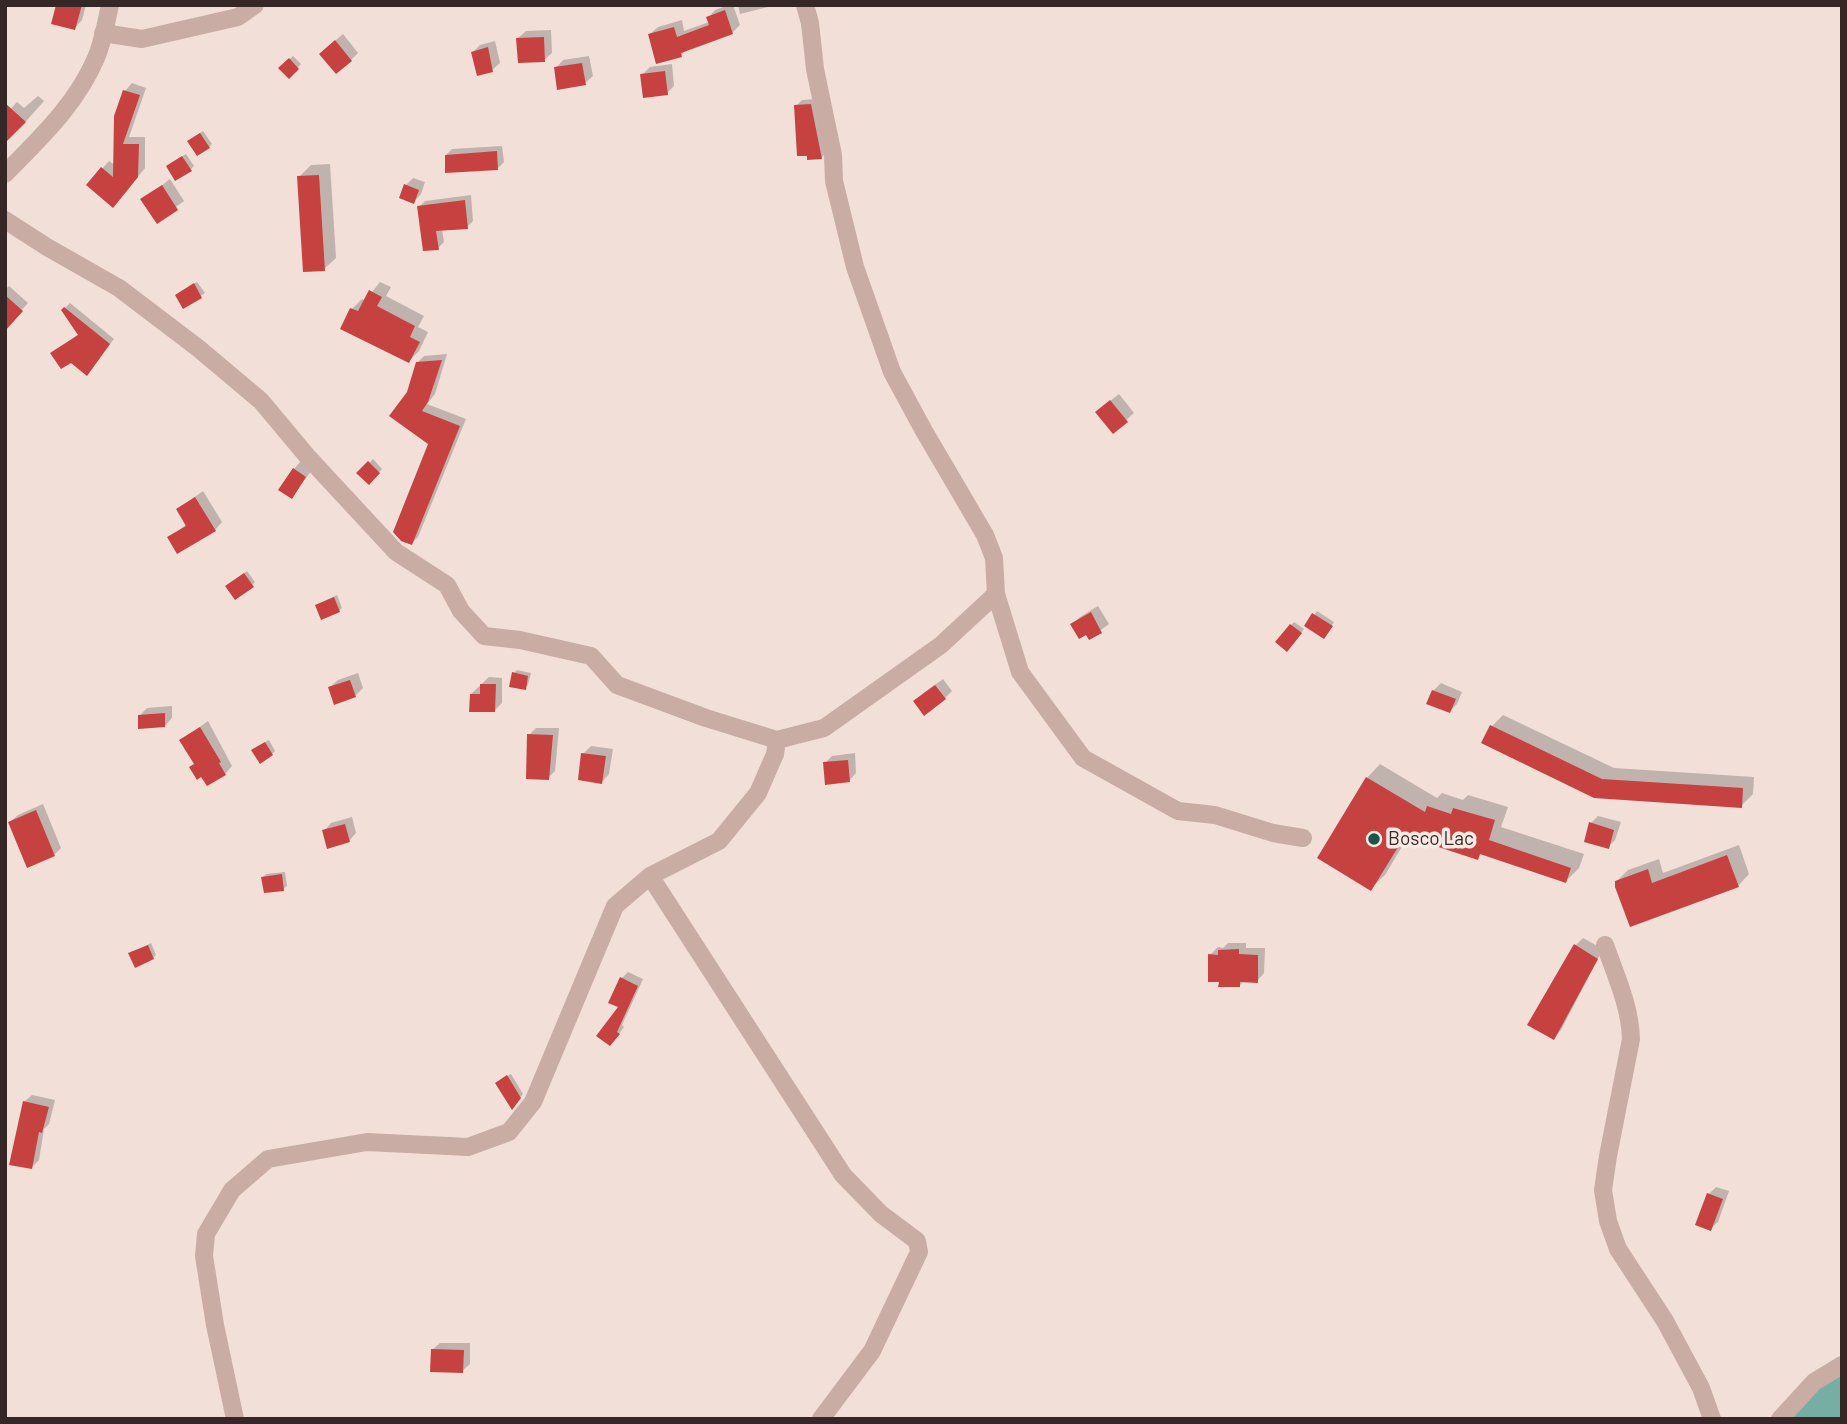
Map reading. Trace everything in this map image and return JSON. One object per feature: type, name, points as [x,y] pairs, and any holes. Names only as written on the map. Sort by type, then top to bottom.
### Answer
[{"type":"street","points":[[5,174],[67,108],[82,86],[97,56],[110,5]]},
{"type":"street","points":[[103,33],[142,40],[238,17],[255,5]]},
{"type":"street","points":[[805,5],[832,155],[834,181],[855,267],[892,372],[985,535],[994,558],[996,594],[1020,672],[1083,758],[1178,811],[1215,815],[1273,833],[1303,838]]},
{"type":"street","points":[[5,220],[118,288],[198,348],[261,401],[307,456],[396,552],[447,585],[461,611],[484,636],[520,640],[591,656],[617,685],[706,718],[777,740],[824,728],[941,645],[996,594]]},
{"type":"street","points":[[235,1419],[204,1256],[206,1234],[232,1190],[268,1160],[367,1142],[468,1147],[509,1132],[533,1102],[615,906],[650,876],[719,841],[758,793],[775,754],[777,740]]},
{"type":"street","points":[[650,876],[844,1175],[881,1214],[917,1241],[919,1252],[872,1350],[821,1419]]},
{"type":"street","points":[[1605,945],[1630,1023],[1630,1039],[1603,1190],[1608,1222],[1618,1249],[1665,1321],[1702,1388],[1712,1419]]},
{"type":"street","points":[[1780,1419],[1814,1382],[1842,1365]]},
{"type":"water","points":[[1842,1371],[1842,1419],[1788,1419],[1805,1398]]},
{"type":"building","points":[[56,5],[82,5],[75,30],[51,24]]},
{"type":"building","points":[[725,10],[733,34],[681,53],[682,57],[656,64],[648,34],[674,27],[677,37],[709,25],[706,17]]},
{"type":"building","points":[[544,37],[545,62],[518,63],[516,38]]},
{"type":"building","points":[[335,40],[352,61],[336,74],[319,54]]},
{"type":"building","points":[[488,47],[493,72],[477,76],[471,52]]},
{"type":"building","points":[[289,58],[299,69],[289,79],[278,68]]},
{"type":"building","points":[[582,63],[586,85],[557,90],[554,67]]},
{"type":"building","points":[[665,71],[668,95],[643,98],[640,74]]},
{"type":"building","points":[[123,90],[140,95],[123,144],[139,144],[138,177],[113,208],[86,185],[101,167],[113,177],[114,116]]},
{"type":"building","points":[[5,103],[26,122],[5,143]]},
{"type":"building","points":[[811,104],[822,159],[807,160],[807,156],[797,156],[794,105]]},
{"type":"building","points":[[200,133],[210,148],[197,156],[187,141]]},
{"type":"building","points":[[497,151],[498,170],[445,173],[445,155]]},
{"type":"building","points":[[182,156],[192,171],[175,181],[166,166]]},
{"type":"building","points":[[319,175],[325,271],[303,272],[297,176]]},
{"type":"building","points":[[404,184],[419,190],[414,204],[399,198]]},
{"type":"building","points":[[162,185],[178,210],[157,224],[140,199]]},
{"type":"building","points":[[465,200],[468,229],[436,231],[439,250],[423,251],[417,206]]},
{"type":"building","points":[[194,283],[202,298],[183,309],[175,295]]},
{"type":"building","points":[[369,290],[382,297],[377,306],[415,326],[410,337],[420,342],[409,363],[340,329],[350,308],[358,311]]},
{"type":"building","points":[[5,295],[23,311],[5,331]]},
{"type":"building","points":[[64,307],[110,344],[87,376],[71,363],[61,369],[50,353],[78,335],[61,310]]},
{"type":"building","points":[[442,360],[428,402],[422,411],[460,426],[412,545],[401,541],[393,532],[428,444],[389,416],[407,392],[416,362]]},
{"type":"building","points":[[1110,400],[1128,422],[1113,434],[1095,412]]},
{"type":"building","points":[[368,461],[380,473],[369,485],[356,473]]},
{"type":"building","points":[[293,468],[306,477],[292,499],[278,490]]},
{"type":"building","points":[[195,497],[216,531],[177,554],[167,537],[186,526],[176,509]]},
{"type":"building","points":[[244,573],[254,587],[235,600],[225,586]]},
{"type":"building","points":[[334,597],[340,612],[321,620],[315,605]]},
{"type":"building","points":[[1091,612],[1102,633],[1089,640],[1086,635],[1079,639],[1070,624]]},
{"type":"building","points":[[1312,613],[1333,626],[1324,639],[1304,626]]},
{"type":"building","points":[[1290,624],[1302,633],[1287,652],[1275,642]]},
{"type":"building","points":[[512,672],[528,676],[526,690],[509,687]]},
{"type":"building","points":[[350,680],[356,697],[334,705],[328,687]]},
{"type":"building","points":[[480,684],[496,684],[495,712],[469,712],[470,694],[480,694]]},
{"type":"building","points":[[935,685],[946,699],[924,716],[913,701]]},
{"type":"building","points":[[1432,690],[1456,699],[1450,713],[1426,704]]},
{"type":"building","points":[[165,713],[165,727],[138,729],[138,715]]},
{"type":"building","points":[[1490,725],[1602,779],[1743,788],[1742,808],[1594,798],[1481,743]]},
{"type":"building","points":[[200,727],[226,775],[207,786],[201,777],[197,780],[189,767],[194,764],[179,740]]},
{"type":"building","points":[[527,734],[553,735],[549,780],[526,779]]},
{"type":"building","points":[[265,742],[273,755],[260,764],[251,750]]},
{"type":"building","points":[[581,753],[606,756],[602,784],[578,780]]},
{"type":"building","points":[[848,760],[850,782],[825,785],[823,762]]},
{"type":"building","points":[[1366,777],[1425,812],[1427,806],[1451,814],[1453,808],[1495,820],[1489,840],[1571,868],[1566,883],[1480,854],[1478,860],[1405,836],[1371,891],[1317,858]]},
{"type":"building","points":[[36,810],[55,856],[27,868],[8,822]]},
{"type":"building","points":[[1589,822],[1614,830],[1609,849],[1584,842]]},
{"type":"building","points":[[345,824],[350,842],[327,849],[322,830]]},
{"type":"building","points":[[1727,855],[1739,887],[1630,927],[1615,881],[1648,869],[1652,883]]},
{"type":"building","points":[[282,874],[284,891],[264,893],[261,877]]},
{"type":"building","points":[[1574,944],[1598,959],[1554,1040],[1527,1025]]},
{"type":"building","points":[[148,945],[154,959],[135,968],[128,953]]},
{"type":"building","points":[[1239,949],[1239,954],[1258,955],[1258,983],[1240,982],[1240,987],[1218,987],[1219,982],[1208,982],[1208,954],[1218,955],[1218,950]]},
{"type":"building","points":[[620,977],[638,986],[617,1032],[620,1034],[610,1046],[596,1036],[618,1007],[608,1003]]},
{"type":"building","points":[[507,1075],[521,1098],[512,1110],[495,1083]]},
{"type":"building","points":[[23,1101],[49,1107],[42,1133],[39,1132],[32,1169],[9,1165]]},
{"type":"building","points":[[1707,1193],[1723,1199],[1711,1231],[1695,1225]]},
{"type":"building","points":[[431,1349],[464,1350],[463,1373],[430,1372]]},
{"type":"place","name":"Bosco Lac","points":[[1374,839]]}]
